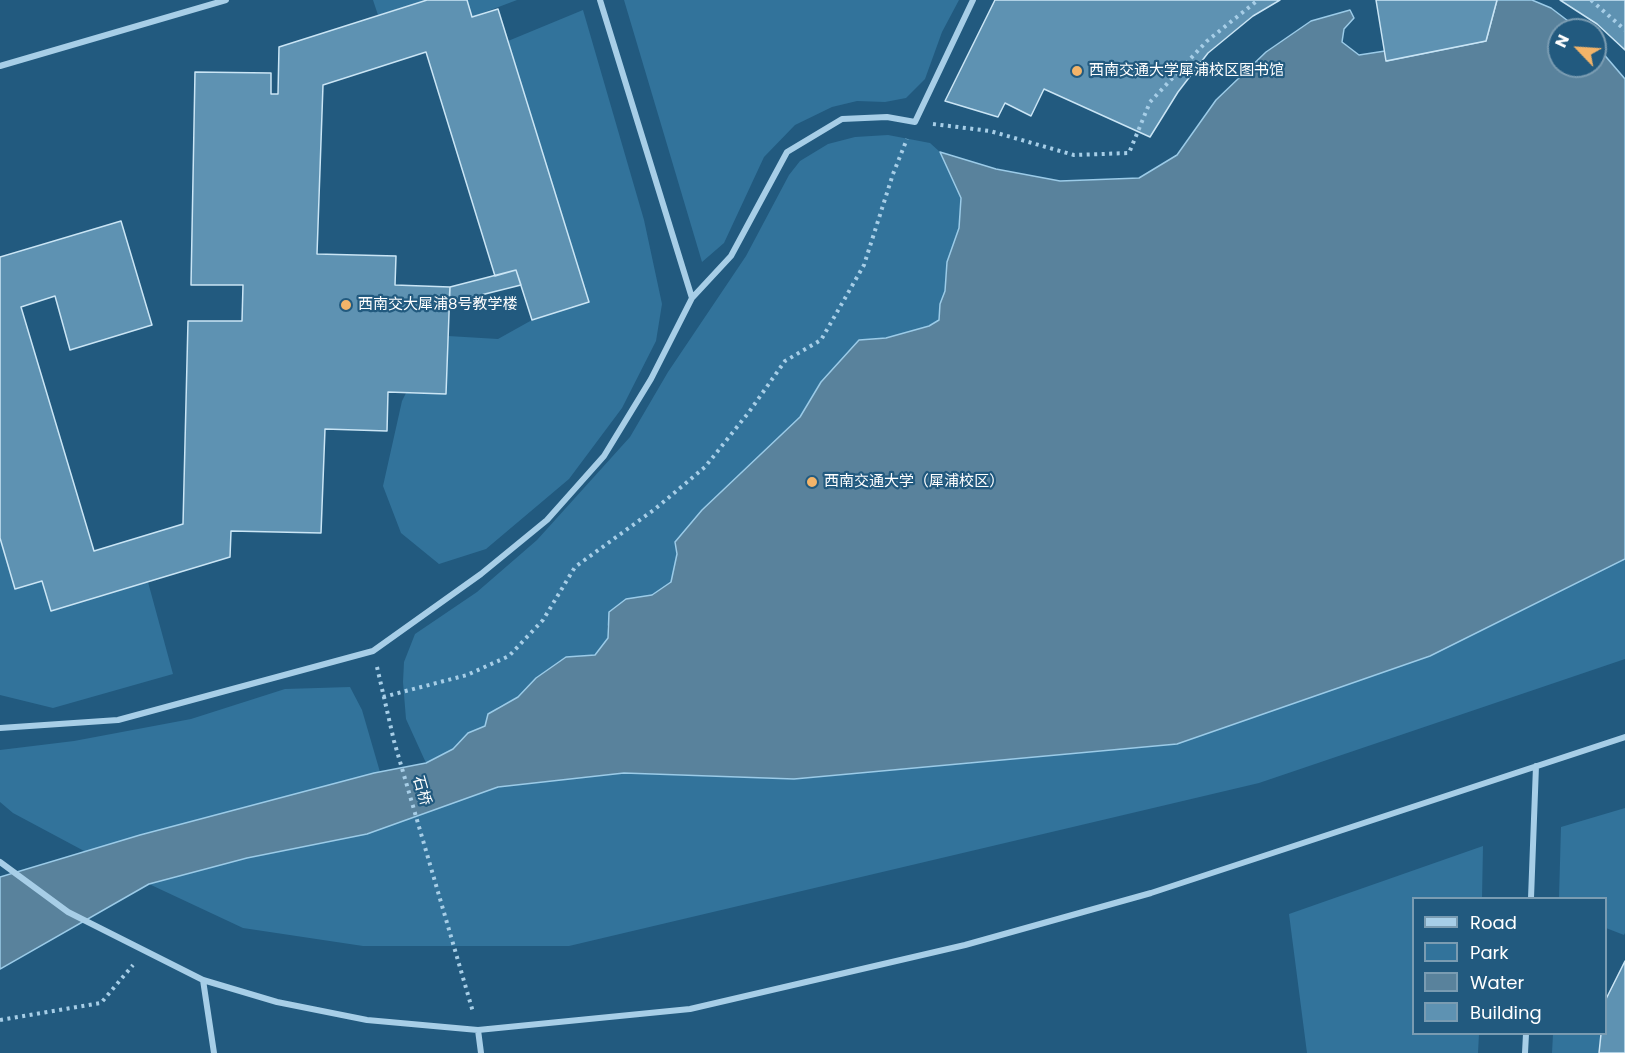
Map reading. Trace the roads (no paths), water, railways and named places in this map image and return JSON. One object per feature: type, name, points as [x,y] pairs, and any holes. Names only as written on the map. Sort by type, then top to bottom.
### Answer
[{"type":"street","points":[[0,66],[226,0]]},
{"type":"street","points":[[600,0],[692,298]]},
{"type":"street","points":[[0,728],[118,720],[373,651],[482,574],[548,520],[604,456],[651,379],[692,298],[731,255],[787,152],[842,118],[887,117],[915,122],[973,0]]},
{"type":"street","points":[[0,862],[69,912],[203,980],[277,1002],[367,1020],[478,1030],[690,1009],[954,948],[1151,893],[1625,736]]},
{"type":"street","points":[[1531,897],[1536,766]]},
{"type":"street","points":[[203,980],[214,1053]]},
{"type":"street","points":[[478,1030],[481,1053]]},
{"type":"street","points":[[1525,1053],[1526,1035]]},
{"type":"water","points":[[1497,0],[1532,0],[1551,8],[1564,18],[1547,18],[1547,78],[1607,78],[1607,58],[1625,79],[1625,559],[1430,656],[1177,744],[794,779],[624,773],[498,787],[367,834],[247,858],[149,884],[0,969],[0,877],[140,835],[374,773],[426,763],[453,749],[468,733],[485,726],[488,714],[518,697],[536,678],[566,657],[595,655],[608,638],[609,612],[626,599],[652,595],[671,582],[677,554],[675,542],[702,510],[800,417],[821,382],[859,340],[886,338],[929,326],[939,320],[940,304],[945,291],[947,262],[959,228],[961,198],[940,152],[996,169],[1060,181],[1139,178],[1177,155],[1216,100],[1266,52],[1311,21],[1350,10],[1354,18],[1344,29],[1342,42],[1359,55],[1385,51],[1387,61],[1486,41]]},
{"type":"place","name":"西南交通大学犀浦校区图书馆","points":[[1077,71]]},
{"type":"place","name":"西南交大犀浦8号教学楼","points":[[346,305]]},
{"type":"place","name":"西南交通大学（犀浦校区）","points":[[812,482]]}]
